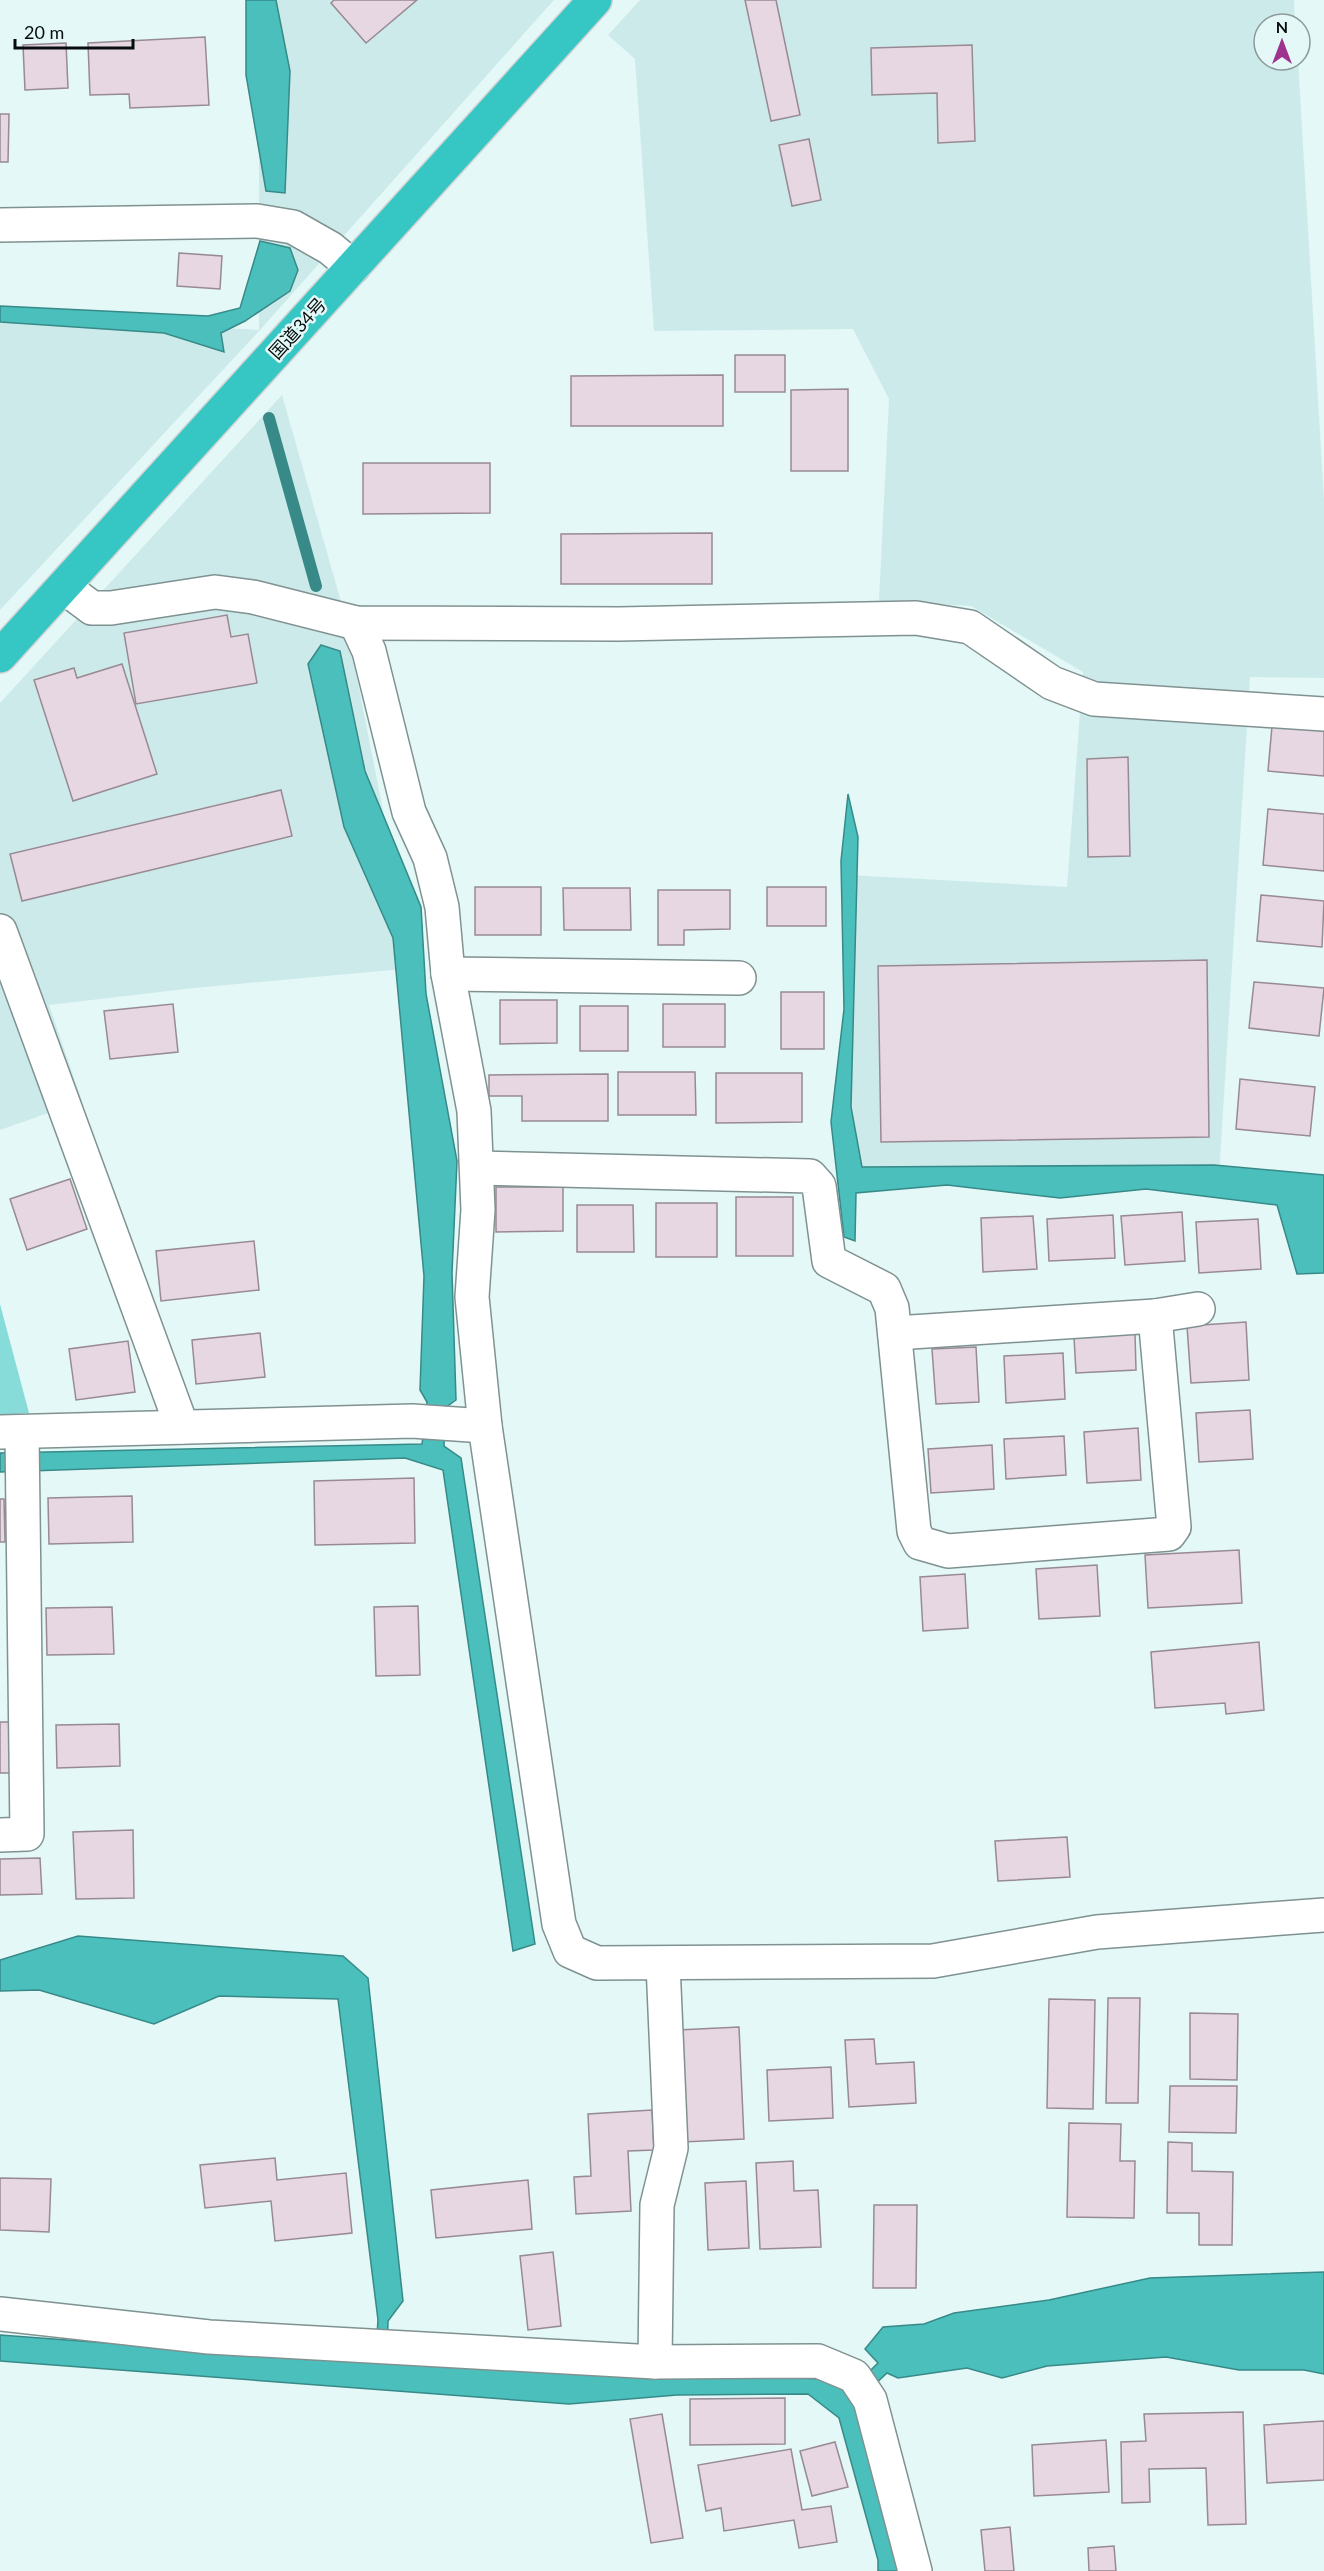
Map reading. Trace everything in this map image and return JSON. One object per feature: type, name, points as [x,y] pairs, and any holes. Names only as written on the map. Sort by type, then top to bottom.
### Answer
[{"type":"highway","name":"国道34号","points":[[0,656],[595,0]]},
{"type":"street","points":[[0,225],[257,221],[293,227],[330,248],[353,267]]},
{"type":"street","points":[[64,587],[92,608],[111,608],[215,592],[253,597],[356,623],[619,624],[916,618],[970,627],[1052,683],[1072,693],[1094,699],[1324,714]]},
{"type":"street","points":[[356,623],[369,651],[409,812],[430,858],[442,907],[448,974],[474,1111],[478,1210],[472,1298],[485,1426],[560,1924],[570,1951],[597,1963],[933,1960],[1097,1932],[1324,1915]]},
{"type":"street","points":[[0,931],[182,1427]]},
{"type":"street","points":[[448,974],[739,978]]},
{"type":"street","points":[[477,1168],[810,1176],[819,1186],[829,1262],[884,1289],[892,1308],[914,1531],[920,1543],[948,1551],[1169,1534],[1174,1527],[1155,1316]]},
{"type":"street","points":[[896,1334],[1155,1316],[1198,1309]]},
{"type":"street","points":[[0,1835],[27,1834],[12,1599],[22,1484],[11,1432],[412,1421],[485,1426]]},
{"type":"street","points":[[655,2362],[657,2205],[671,2148],[663,1964]]},
{"type":"street","points":[[0,2314],[209,2337],[655,2362],[818,2361],[862,2388],[915,2571]]},
{"type":"shaded area","points":[[246,0],[276,0],[290,71],[285,193],[266,191],[246,75]]},
{"type":"shaded area","points":[[259,0],[554,0],[259,331],[0,610],[0,317],[259,330]]},
{"type":"shaded area","points":[[640,0],[1294,0],[1294,12],[1252,12],[1252,72],[1299,72],[1324,500],[1324,678],[1250,677],[1219,1176],[848,1170],[849,875],[1067,887],[1083,672],[971,606],[879,601],[889,399],[853,329],[654,331],[635,59],[608,35]]},
{"type":"shaded area","points":[[260,241],[290,248],[298,270],[290,291],[245,321],[221,333],[224,352],[164,333],[0,322],[0,306],[208,316],[240,308]]},
{"type":"shaded area","points":[[282,395],[344,612],[414,968],[194,988],[49,1005],[82,1101],[0,1130],[0,703]]},
{"type":"shaded area","points":[[321,645],[340,651],[365,771],[421,907],[426,994],[457,1161],[452,1273],[456,1400],[445,1408],[444,1446],[461,1458],[535,1944],[513,1951],[443,1470],[405,1458],[0,1472],[0,1453],[422,1444],[427,1402],[420,1390],[424,1276],[393,938],[344,827],[308,664]]},
{"type":"shaded area","points":[[848,794],[858,837],[851,1107],[862,1167],[1214,1165],[1324,1175],[1324,1273],[1297,1274],[1277,1205],[1146,1189],[1060,1198],[947,1185],[856,1193],[855,1241],[844,1237],[831,1122],[844,1009],[841,861]]},
{"type":"shaded area","points":[[0,1304],[29,1413],[0,1415]]},
{"type":"shaded area","points":[[78,1936],[343,1956],[368,1978],[403,2301],[388,2321],[387,2364],[826,2379],[848,2392],[878,2363],[865,2349],[883,2327],[924,2324],[954,2313],[1049,2300],[1150,2278],[1324,2272],[1324,2374],[1304,2370],[1239,2370],[1166,2357],[1047,2366],[1002,2378],[967,2368],[898,2378],[887,2373],[855,2403],[902,2571],[878,2571],[878,2560],[839,2418],[808,2394],[677,2395],[569,2404],[0,2361],[0,2335],[375,2363],[378,2320],[338,1999],[219,1996],[154,2024],[39,1990],[0,1991],[0,1960]]},
{"type":"building","points":[[334,0],[417,0],[366,43],[331,3]]},
{"type":"building","points":[[745,0],[776,0],[800,115],[771,121]]},
{"type":"building","points":[[205,37],[209,105],[130,108],[129,94],[90,95],[88,43]]},
{"type":"building","points":[[66,43],[68,88],[25,90],[23,45]]},
{"type":"building","points":[[972,45],[975,141],[938,143],[937,93],[872,95],[871,48]]},
{"type":"building","points":[[0,114],[9,114],[8,162],[0,162]]},
{"type":"building","points":[[809,139],[821,200],[792,206],[779,145]]},
{"type":"building","points":[[179,253],[222,256],[220,289],[177,286]]},
{"type":"building","points":[[735,355],[785,355],[785,392],[735,392]]},
{"type":"building","points":[[723,375],[723,426],[571,426],[571,376]]},
{"type":"building","points":[[848,389],[848,471],[791,471],[791,390]]},
{"type":"building","points":[[363,463],[490,463],[490,513],[363,514]]},
{"type":"building","points":[[712,533],[712,584],[561,584],[561,534]]},
{"type":"building","points":[[227,615],[231,637],[248,634],[257,683],[136,704],[124,633]]},
{"type":"building","points":[[122,664],[157,774],[73,801],[34,680],[74,668],[77,678]]},
{"type":"building","points":[[1272,726],[1324,731],[1324,776],[1268,771]]},
{"type":"building","points":[[1128,757],[1130,856],[1088,857],[1087,759]]},
{"type":"building","points":[[281,790],[292,836],[22,901],[10,854]]},
{"type":"building","points":[[1268,809],[1324,814],[1324,871],[1263,865]]},
{"type":"building","points":[[475,887],[541,887],[541,935],[475,935]]},
{"type":"building","points":[[767,887],[826,887],[826,926],[767,926]]},
{"type":"building","points":[[563,888],[630,888],[631,930],[564,930]]},
{"type":"building","points":[[658,890],[730,890],[730,929],[684,930],[684,945],[658,945]]},
{"type":"building","points":[[1261,895],[1324,901],[1322,947],[1257,941]]},
{"type":"building","points":[[1207,960],[1209,1137],[881,1142],[878,966]]},
{"type":"building","points":[[1254,982],[1324,988],[1319,1036],[1249,1028]]},
{"type":"building","points":[[781,992],[824,992],[824,1049],[781,1049]]},
{"type":"building","points":[[500,1000],[557,1000],[557,1043],[500,1044]]},
{"type":"building","points":[[173,1004],[178,1052],[110,1059],[104,1011]]},
{"type":"building","points":[[663,1004],[725,1004],[725,1047],[663,1047]]},
{"type":"building","points":[[580,1006],[628,1006],[628,1051],[580,1051]]},
{"type":"building","points":[[618,1072],[695,1072],[696,1115],[618,1115]]},
{"type":"building","points":[[716,1073],[802,1073],[802,1122],[716,1123]]},
{"type":"building","points":[[608,1074],[608,1121],[522,1121],[522,1096],[489,1096],[489,1075]]},
{"type":"building","points":[[1240,1079],[1315,1087],[1310,1136],[1236,1129]]},
{"type":"building","points":[[70,1179],[87,1229],[27,1250],[10,1199]]},
{"type":"building","points":[[496,1187],[563,1187],[563,1231],[496,1232]]},
{"type":"building","points":[[736,1197],[793,1197],[793,1256],[736,1256]]},
{"type":"building","points":[[656,1203],[717,1203],[717,1257],[656,1257]]},
{"type":"building","points":[[577,1205],[633,1205],[634,1252],[577,1252]]},
{"type":"building","points":[[1182,1212],[1185,1261],[1125,1265],[1121,1216]]},
{"type":"building","points":[[1113,1215],[1115,1258],[1049,1261],[1047,1219]]},
{"type":"building","points":[[1033,1216],[1037,1269],[983,1272],[981,1218]]},
{"type":"building","points":[[1258,1219],[1261,1269],[1199,1273],[1196,1222]]},
{"type":"building","points":[[254,1241],[259,1290],[161,1301],[156,1251]]},
{"type":"building","points":[[1246,1322],[1249,1380],[1191,1383],[1187,1326]]},
{"type":"building","points":[[260,1333],[265,1377],[196,1384],[192,1340]]},
{"type":"building","points":[[1135,1333],[1136,1370],[1076,1373],[1074,1337]]},
{"type":"building","points":[[128,1341],[135,1392],[76,1400],[69,1349]]},
{"type":"building","points":[[976,1347],[979,1402],[936,1404],[932,1349]]},
{"type":"building","points":[[1063,1353],[1065,1399],[1006,1403],[1004,1356]]},
{"type":"building","points":[[1250,1410],[1253,1459],[1199,1462],[1196,1413]]},
{"type":"building","points":[[1138,1428],[1141,1480],[1087,1483],[1084,1432]]},
{"type":"building","points":[[1064,1436],[1066,1475],[1006,1479],[1004,1439]]},
{"type":"building","points":[[992,1445],[994,1489],[931,1493],[928,1449]]},
{"type":"building","points":[[414,1478],[415,1543],[315,1545],[314,1481]]},
{"type":"building","points":[[132,1496],[133,1542],[49,1544],[48,1498]]},
{"type":"building","points":[[0,1499],[4,1499],[5,1542],[0,1542]]},
{"type":"building","points":[[1239,1550],[1242,1603],[1148,1608],[1145,1555]]},
{"type":"building","points":[[1097,1565],[1100,1616],[1039,1619],[1036,1569]]},
{"type":"building","points":[[965,1574],[968,1628],[923,1631],[920,1577]]},
{"type":"building","points":[[418,1606],[420,1675],[376,1676],[374,1607]]},
{"type":"building","points":[[112,1607],[114,1654],[47,1655],[46,1608]]},
{"type":"building","points":[[1259,1642],[1264,1710],[1226,1714],[1225,1703],[1155,1708],[1151,1652]]},
{"type":"building","points":[[0,1722],[11,1722],[12,1773],[0,1773]]},
{"type":"building","points":[[119,1724],[120,1766],[57,1768],[56,1725]]},
{"type":"building","points":[[133,1830],[134,1898],[76,1899],[73,1832]]},
{"type":"building","points":[[1067,1837],[1070,1877],[998,1881],[995,1841]]},
{"type":"building","points":[[40,1858],[42,1894],[0,1895],[0,1859]]},
{"type":"building","points":[[1108,1998],[1140,1998],[1138,2103],[1106,2103]]},
{"type":"building","points":[[1049,1999],[1095,2000],[1093,2109],[1047,2108]]},
{"type":"building","points":[[1190,2013],[1238,2014],[1237,2080],[1190,2079]]},
{"type":"building","points":[[739,2027],[744,2139],[683,2142],[678,2030]]},
{"type":"building","points":[[874,2039],[876,2064],[914,2062],[916,2103],[849,2107],[845,2040]]},
{"type":"building","points":[[831,2067],[833,2118],[769,2121],[767,2070]]},
{"type":"building","points":[[1170,2086],[1237,2086],[1236,2133],[1169,2132]]},
{"type":"building","points":[[652,2110],[654,2150],[628,2151],[631,2211],[576,2214],[574,2177],[591,2176],[588,2114]]},
{"type":"building","points":[[1069,2123],[1121,2124],[1120,2161],[1135,2161],[1134,2218],[1067,2217]]},
{"type":"building","points":[[1168,2142],[1192,2143],[1192,2171],[1233,2172],[1232,2245],[1199,2245],[1199,2213],[1167,2213]]},
{"type":"building","points":[[275,2158],[277,2180],[346,2173],[352,2233],[275,2241],[271,2201],[205,2208],[200,2165]]},
{"type":"building","points":[[793,2161],[794,2191],[818,2190],[821,2247],[760,2249],[756,2163]]},
{"type":"building","points":[[0,2178],[51,2179],[49,2232],[0,2230]]},
{"type":"building","points":[[528,2180],[532,2229],[436,2238],[431,2190]]},
{"type":"building","points":[[746,2181],[749,2248],[708,2250],[705,2183]]},
{"type":"building","points":[[874,2205],[917,2205],[916,2288],[873,2288]]},
{"type":"building","points":[[553,2252],[561,2326],[528,2330],[520,2256]]},
{"type":"building","points":[[785,2398],[785,2444],[690,2445],[690,2399]]},
{"type":"building","points":[[1243,2412],[1246,2524],[1208,2525],[1206,2468],[1149,2469],[1150,2502],[1122,2503],[1121,2442],[1146,2441],[1144,2414]]},
{"type":"building","points":[[662,2414],[683,2538],[651,2543],[630,2419]]},
{"type":"building","points":[[1324,2421],[1324,2480],[1267,2483],[1264,2425]]},
{"type":"building","points":[[1106,2440],[1109,2492],[1034,2496],[1032,2445]]},
{"type":"building","points":[[835,2442],[848,2487],[812,2496],[800,2451]]},
{"type":"building","points":[[791,2449],[802,2510],[831,2506],[837,2542],[799,2548],[794,2520],[724,2531],[721,2508],[706,2511],[698,2465]]},
{"type":"building","points":[[1010,2527],[1014,2571],[985,2571],[981,2530]]},
{"type":"building","points":[[1114,2546],[1116,2571],[1089,2571],[1088,2548]]},
{"type":"waterway","points":[[269,418],[316,586]]}]
